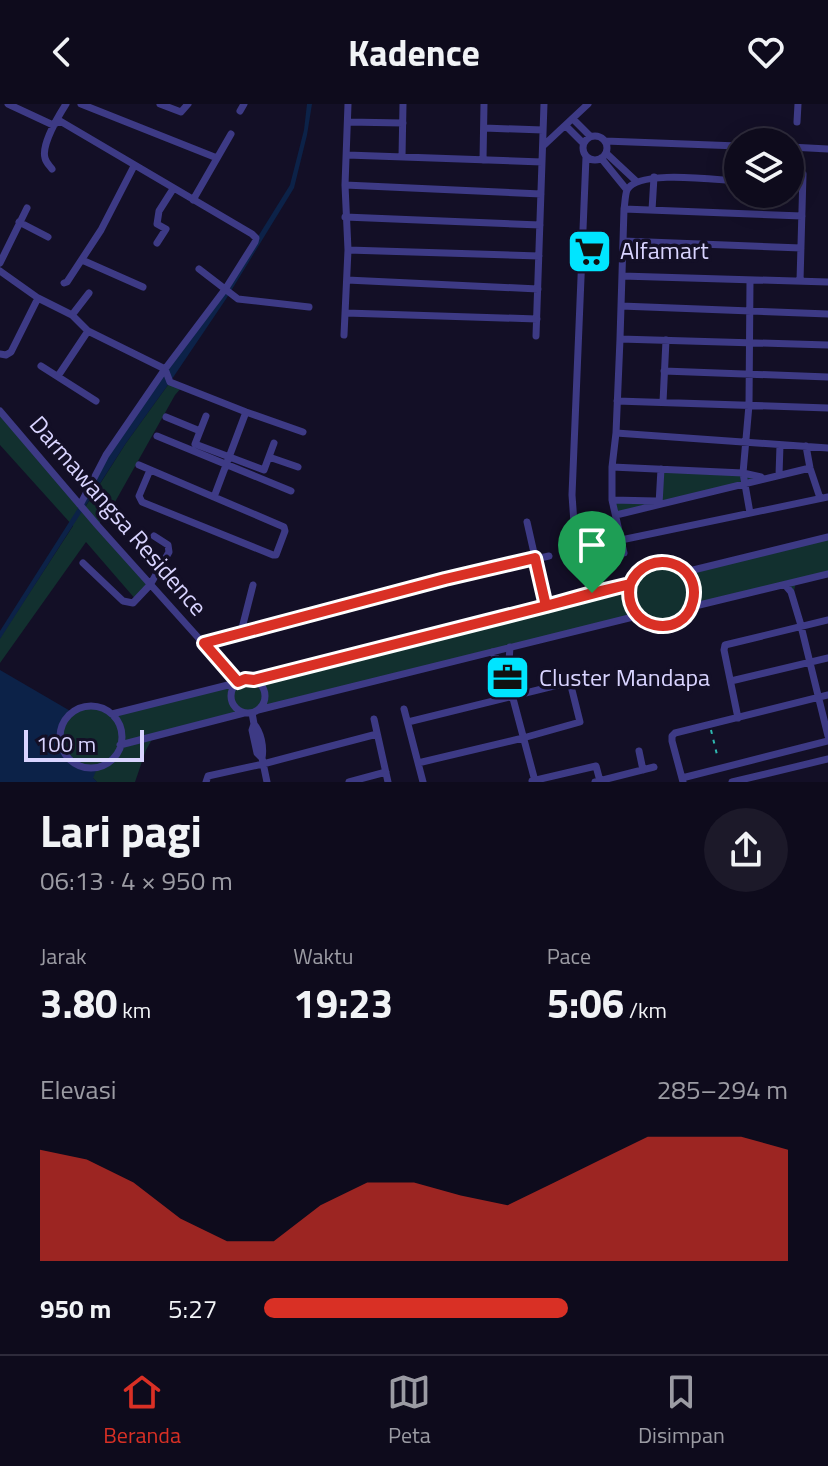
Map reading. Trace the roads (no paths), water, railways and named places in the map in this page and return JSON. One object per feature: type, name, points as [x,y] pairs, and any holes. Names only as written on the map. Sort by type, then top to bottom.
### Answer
[{"type":"street","points":[[8,104],[53,125]]},
{"type":"street","points":[[52,169],[45,155],[53,125],[66,104]]},
{"type":"street","points":[[81,104],[217,158]]},
{"type":"street","points":[[160,104],[181,112],[188,104]]},
{"type":"street","points":[[344,335],[348,250],[345,185],[348,104]]},
{"type":"street","points":[[402,157],[403,104]]},
{"type":"street","points":[[483,160],[484,104]]},
{"type":"street","points":[[536,336],[544,104]]},
{"type":"street","points":[[575,104],[580,112]]},
{"type":"street","points":[[543,146],[588,104]]},
{"type":"street","points":[[797,122],[798,104]]},
{"type":"street","points":[[573,119],[590,136],[605,141],[724,145]]},
{"type":"street","points":[[53,125],[60,121],[256,238],[226,288],[106,455],[80,505]]},
{"type":"street","points":[[348,122],[403,123]]},
{"type":"street","points":[[566,126],[583,143]]},
{"type":"street","points":[[484,128],[543,130]]},
{"type":"street","points":[[193,200],[231,134]]},
{"type":"street","points":[[590,136],[583,143],[582,151],[586,157],[594,160],[604,156]]},
{"type":"street","points":[[605,141],[604,156],[627,190]]},
{"type":"street","points":[[804,148],[828,149]]},
{"type":"street","points":[[347,155],[542,162]]},
{"type":"street","points":[[604,156],[636,181]]},
{"type":"street","points":[[586,157],[572,495],[574,523],[592,593]]},
{"type":"street","points":[[64,283],[101,230],[134,166]]},
{"type":"street","points":[[652,210],[654,177]]},
{"type":"street","points":[[624,553],[612,500],[612,467],[627,190],[636,181],[654,177],[724,180]]},
{"type":"street","points":[[345,185],[541,194]]},
{"type":"street","points":[[157,243],[166,229],[157,224],[157,217],[173,189]]},
{"type":"street","points":[[0,263],[27,208]]},
{"type":"street","points":[[800,281],[802,208]]},
{"type":"street","points":[[624,209],[802,216]]},
{"type":"street","points":[[345,217],[540,225]]},
{"type":"street","points":[[19,222],[48,237]]},
{"type":"street","points":[[623,241],[801,248]]},
{"type":"street","points":[[348,250],[539,256]]},
{"type":"street","points":[[82,260],[143,287]]},
{"type":"street","points":[[199,269],[238,299],[309,307]]},
{"type":"street","points":[[0,271],[38,298],[72,315],[88,331],[165,369],[170,382],[303,432]]},
{"type":"street","points":[[622,276],[828,282]]},
{"type":"street","points":[[347,280],[538,289]]},
{"type":"street","points":[[750,280],[749,405],[743,473],[750,513]]},
{"type":"street","points":[[72,315],[89,293]]},
{"type":"street","points":[[0,354],[11,352],[38,298]]},
{"type":"street","points":[[621,306],[828,314]]},
{"type":"street","points":[[346,313],[537,319]]},
{"type":"street","points":[[58,376],[88,331]]},
{"type":"street","points":[[620,339],[828,345]]},
{"type":"street","points":[[663,402],[666,340]]},
{"type":"street","points":[[41,366],[96,401]]},
{"type":"street","points":[[664,371],[828,377]]},
{"type":"street","points":[[617,401],[828,408]]},
{"type":"street","name":"Darmawangsa Residence","points":[[0,411],[237,682]]},
{"type":"street","points":[[214,497],[246,412]]},
{"type":"street","points":[[206,416],[195,444],[291,491]]},
{"type":"street","points":[[166,417],[200,431]]},
{"type":"street","points":[[616,433],[828,448]]},
{"type":"street","points":[[157,436],[264,470],[274,443]]},
{"type":"street","points":[[779,475],[780,445]]},
{"type":"street","points":[[621,540],[824,497],[810,468],[806,446]]},
{"type":"street","points":[[269,457],[298,467]]},
{"type":"street","points":[[139,465],[284,527],[276,555],[142,502],[139,496],[150,470]]},
{"type":"street","points":[[612,467],[743,473],[766,477]]},
{"type":"street","points":[[616,515],[810,468]]},
{"type":"street","points":[[658,503],[661,469]]},
{"type":"street","points":[[612,500],[658,503]]},
{"type":"street","points":[[527,522],[546,606]]},
{"type":"street","points":[[83,563],[126,603],[135,603],[150,585],[170,550],[168,545],[154,536]]},
{"type":"street","points":[[685,572],[828,537]]},
{"type":"street","points":[[204,643],[445,579],[549,556]]},
{"type":"street","points":[[651,563],[675,565],[685,572],[693,589],[691,607],[678,622],[667,626],[648,624],[637,616],[630,603],[630,584],[636,573],[651,563]]},
{"type":"street","points":[[691,607],[828,574]]},
{"type":"street","points":[[792,592],[796,582]]},
{"type":"street","points":[[112,714],[630,584]]},
{"type":"street","points":[[241,632],[253,585]]},
{"type":"street","points":[[785,585],[792,592],[810,662],[824,696],[828,738],[682,780],[672,741],[675,733],[824,696]]},
{"type":"street","points":[[120,745],[637,616]]},
{"type":"street","points":[[738,718],[724,647],[800,624],[828,620]]},
{"type":"street","points":[[504,662],[510,647]]},
{"type":"street","points":[[492,652],[504,662],[514,684],[512,694],[532,782],[596,766],[598,781],[654,767]]},
{"type":"street","points":[[731,681],[828,658]]},
{"type":"street","points":[[237,682],[230,694],[232,703],[237,709],[252,712],[263,704],[265,695],[262,686],[254,680]]},
{"type":"street","points":[[408,722],[570,680],[580,722],[418,763]]},
{"type":"street","points":[[95,706],[112,714],[120,728],[120,745],[109,761],[92,767],[79,765],[63,749],[61,730],[64,722],[77,709],[95,706]]},
{"type":"street","points":[[404,709],[423,782]]},
{"type":"street","points":[[252,712],[255,745],[267,782]]},
{"type":"street","points":[[374,719],[388,782]]},
{"type":"street","points":[[206,782],[208,776],[377,734]]},
{"type":"street","points":[[639,751],[643,770]]},
{"type":"street","points":[[732,782],[828,759]]},
{"type":"street","points":[[349,782],[386,772]]},
{"type":"street","points":[[569,772],[571,782]]},
{"type":"water","points":[[307,104],[312,104],[294,188],[226,299],[126,443],[0,639],[0,631],[80,505],[106,455],[226,288],[290,185],[304,130]]},
{"type":"water","points":[[0,670],[72,712],[61,732],[63,750],[76,763],[98,766],[93,778],[97,782],[0,782]]},
{"type":"place","name":"Alfamart","points":[[589,251]]},
{"type":"place","name":"Cluster Mandapa","points":[[508,678]]}]
